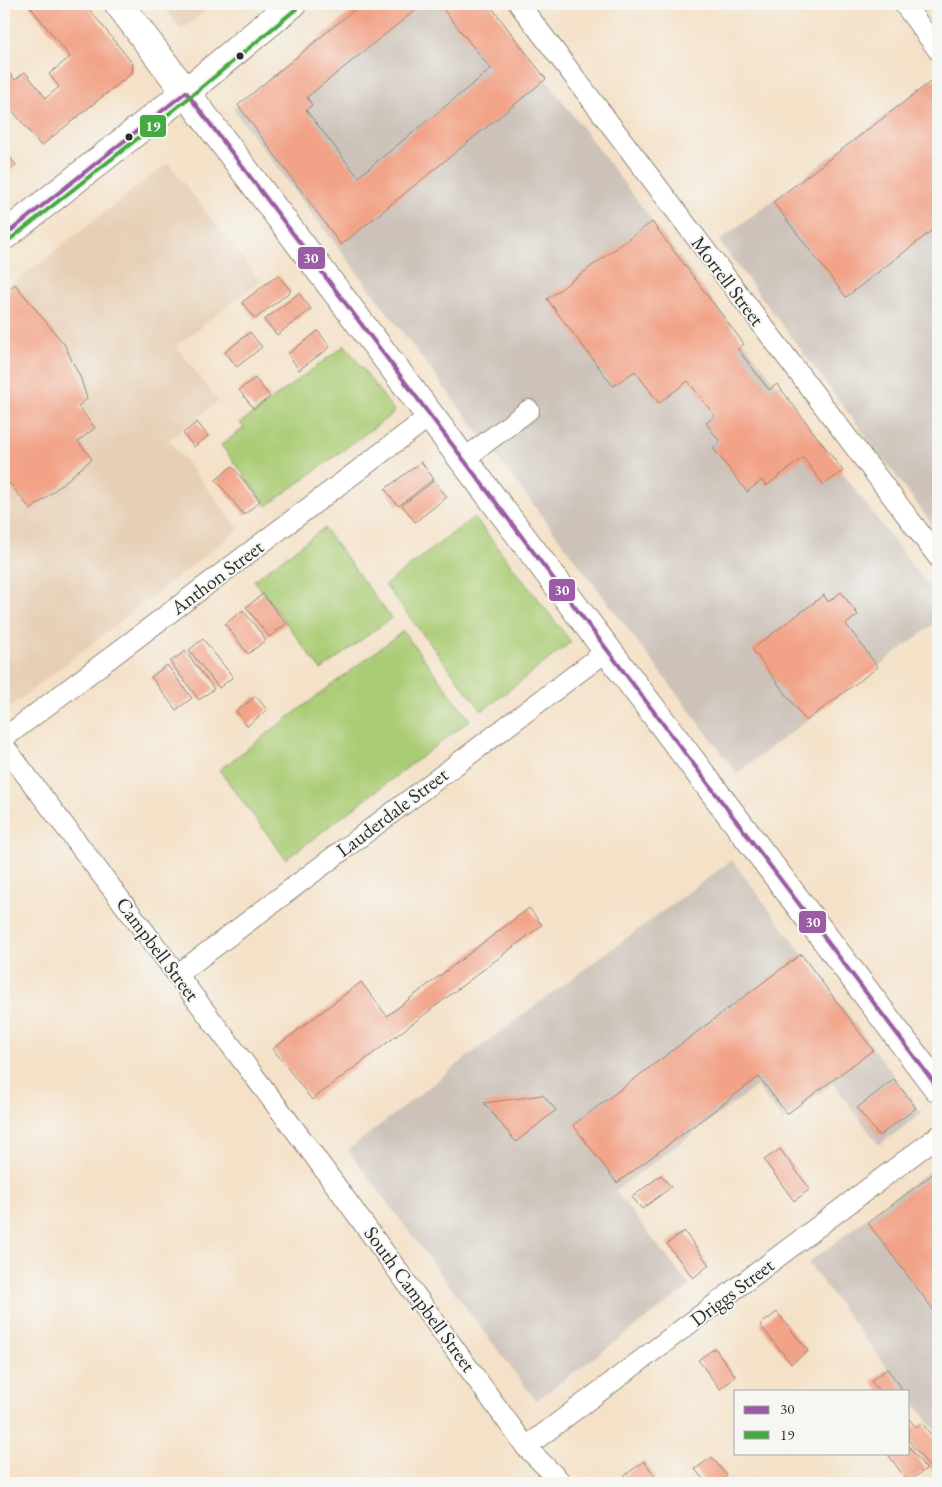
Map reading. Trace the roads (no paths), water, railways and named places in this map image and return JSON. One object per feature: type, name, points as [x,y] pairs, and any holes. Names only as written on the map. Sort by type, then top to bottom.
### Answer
[{"type":"street","points":[[119,4],[938,1088]]},
{"type":"street","points":[[4,236],[186,92],[292,4]]},
{"type":"street","name":"Morrell Street","points":[[519,4],[938,557]]},
{"type":"street","points":[[904,4],[938,50]]},
{"type":"street","points":[[464,459],[529,410]]},
{"type":"street","name":"Anthon Street","points":[[4,738],[430,416]]},
{"type":"street","name":"Lauderdale Street","points":[[177,975],[608,650]]},
{"type":"street","name":"Campbell Street","points":[[4,746],[312,1153]]},
{"type":"street","name":"Driggs Street","points":[[526,1447],[938,1136]]},
{"type":"street","name":"South Campbell Street","points":[[312,1153],[526,1447],[544,1483]]},
{"type":"street","name":"South Campbell Street","points":[[526,1447],[562,1483]]}]
